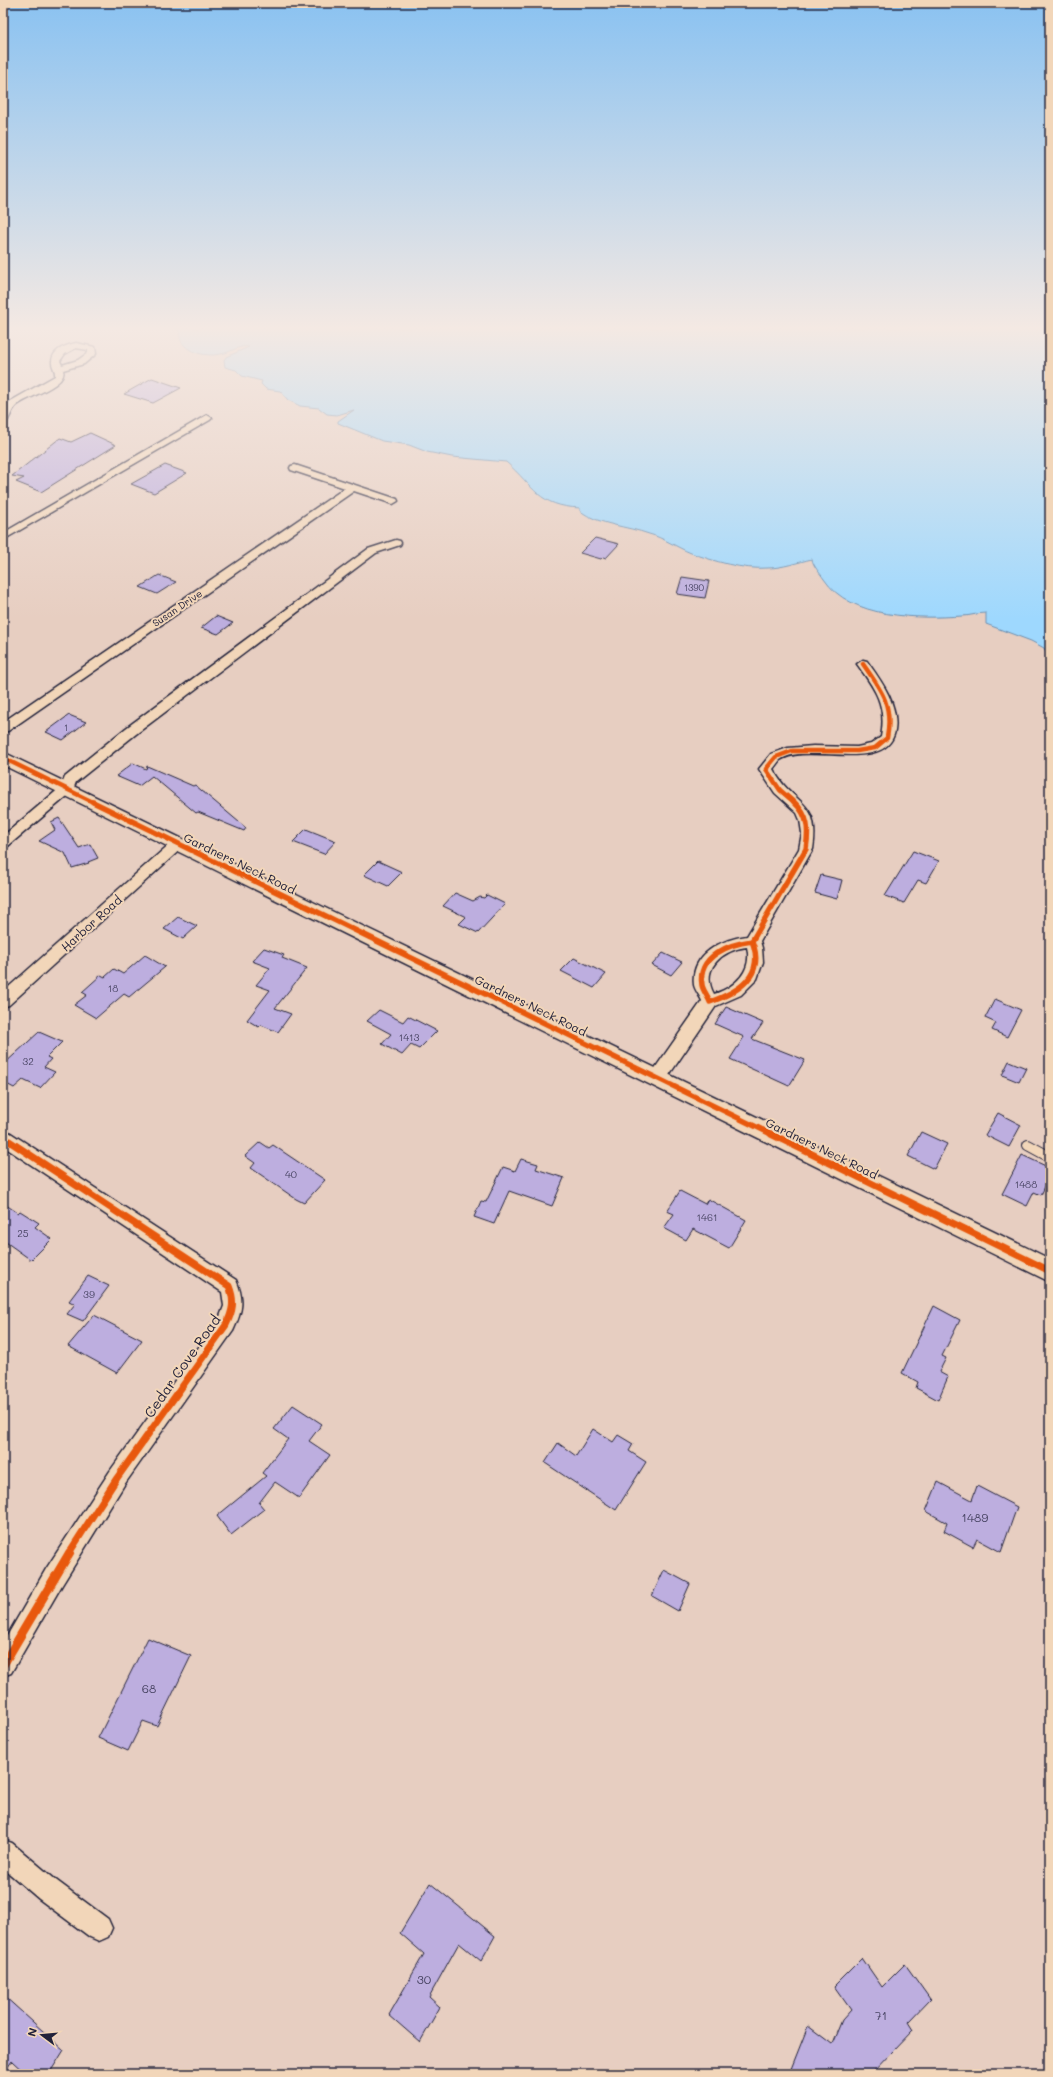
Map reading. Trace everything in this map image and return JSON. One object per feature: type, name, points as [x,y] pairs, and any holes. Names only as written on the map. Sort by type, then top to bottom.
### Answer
[{"type":"street","points":[[3,537],[195,425]]},
{"type":"street","points":[[295,468],[393,501]]},
{"type":"street","name":"Susan Drive","points":[[3,728],[352,488]]},
{"type":"street","points":[[3,843],[67,789],[70,780],[82,770],[264,631],[372,550],[396,543]]},
{"type":"street","points":[[752,941],[806,849],[809,836],[809,826],[806,817],[795,802],[777,788],[769,779],[766,769],[768,764],[781,754],[795,751],[842,752],[867,750],[880,745],[888,737],[891,729],[886,705],[877,683],[863,664]]},
{"type":"street","name":"Gardners Neck Road","points":[[3,758],[1050,1271]]},
{"type":"street","name":"Harbor Road","points":[[3,1001],[178,844]]},
{"type":"street","points":[[710,1002],[702,984],[704,969],[711,957],[728,945],[740,941],[752,941]]},
{"type":"street","points":[[657,1079],[710,1002],[735,992],[746,982],[753,971],[758,954],[752,941]]},
{"type":"street","name":"Cedar Cove Road","points":[[3,1137],[229,1286],[234,1298],[234,1310],[226,1325],[117,1478],[54,1577],[3,1665]]},
{"type":"street","points":[[3,1852],[48,1890],[98,1928]]},
{"type":"lane","points":[[1028,1145],[1050,1156]]},
{"type":"water","points":[[343,425],[1050,425],[1050,659],[1044,648],[1031,641],[986,624],[986,613],[965,616],[926,617],[887,614],[868,609],[850,602],[836,592],[824,579],[812,559],[774,568],[748,568],[719,562],[691,553],[665,540],[640,531],[613,525],[588,516],[580,511],[580,508],[554,503],[545,499],[506,462],[452,457],[427,452],[409,445],[382,441]]},
{"type":"building","points":[[90,433],[116,445],[41,492],[16,482],[24,478],[12,476],[60,438],[71,442]]},
{"type":"building","points":[[165,465],[187,473],[154,493],[131,484]]},
{"type":"building","points":[[595,538],[619,544],[606,558],[603,557],[601,559],[580,553]]},
{"type":"building","points":[[159,575],[176,582],[157,594],[140,587]]},
{"type":"building","points":[[682,577],[709,581],[705,598],[677,594]]},
{"type":"building","points":[[216,616],[233,623],[218,634],[201,628]]},
{"type":"building","points":[[69,715],[86,722],[63,740],[46,732]]},
{"type":"building","points":[[133,763],[146,769],[147,766],[193,786],[195,785],[246,828],[244,831],[198,812],[196,813],[152,776],[139,786],[116,776]]},
{"type":"building","points":[[59,818],[79,848],[90,844],[98,858],[88,862],[89,863],[72,868],[65,853],[39,841],[55,830],[51,822]]},
{"type":"building","points":[[306,829],[336,841],[324,854],[293,842]]},
{"type":"building","points":[[913,851],[939,861],[926,883],[918,880],[904,903],[885,896]]},
{"type":"building","points":[[378,861],[402,872],[388,886],[364,875]]},
{"type":"building","points":[[821,875],[842,880],[837,899],[815,893]]},
{"type":"building","points":[[455,893],[473,901],[480,897],[484,898],[487,895],[505,904],[478,933],[459,924],[466,917],[443,906]]},
{"type":"building","points":[[178,917],[197,926],[183,939],[164,929]]},
{"type":"building","points":[[264,948],[284,955],[282,958],[307,968],[275,1008],[291,1014],[278,1032],[261,1025],[259,1027],[247,1020],[270,990],[256,985],[270,968],[252,961]]},
{"type":"building","points":[[663,953],[682,962],[671,975],[652,965]]},
{"type":"building","points":[[145,955],[165,967],[129,997],[124,994],[96,1018],[74,1005],[87,995],[82,992],[101,975],[105,977],[114,969],[123,974]]},
{"type":"building","points":[[574,958],[606,974],[594,988],[561,971]]},
{"type":"building","points":[[995,999],[1021,1010],[1007,1037],[992,1030],[996,1023],[985,1018]]},
{"type":"building","points":[[726,1007],[763,1023],[752,1039],[805,1060],[789,1086],[730,1059],[744,1037],[715,1024]]},
{"type":"building","points":[[379,1010],[403,1022],[408,1016],[437,1031],[419,1049],[411,1045],[402,1055],[382,1044],[391,1034],[367,1021]]},
{"type":"building","points":[[39,1032],[62,1042],[47,1057],[51,1059],[44,1067],[55,1072],[40,1088],[23,1080],[14,1088],[3,1082],[3,1065]]},
{"type":"building","points":[[1009,1061],[1026,1068],[1019,1082],[1002,1075]]},
{"type":"building","points":[[998,1113],[1021,1125],[1009,1147],[985,1135]]},
{"type":"building","points":[[921,1132],[947,1144],[934,1169],[908,1156]]},
{"type":"building","points":[[260,1142],[269,1148],[273,1145],[325,1180],[304,1203],[296,1199],[251,1168],[255,1163],[245,1156]]},
{"type":"building","points":[[1022,1155],[1050,1168],[1050,1176],[1041,1195],[1034,1192],[1027,1206],[1002,1194]]},
{"type":"building","points":[[521,1159],[538,1164],[536,1169],[564,1178],[552,1206],[509,1191],[494,1224],[474,1217],[481,1201],[486,1202],[503,1167],[515,1171]]},
{"type":"building","points":[[680,1191],[705,1204],[708,1199],[746,1220],[729,1248],[693,1229],[686,1240],[664,1228],[674,1214],[667,1211]]},
{"type":"building","points":[[3,1203],[18,1213],[20,1211],[39,1223],[35,1227],[52,1239],[31,1260],[3,1240]]},
{"type":"building","points":[[88,1276],[109,1286],[83,1321],[67,1314],[75,1304],[69,1301]]},
{"type":"building","points":[[934,1306],[960,1320],[942,1356],[946,1358],[939,1372],[948,1377],[938,1400],[916,1388],[918,1382],[902,1373]]},
{"type":"building","points":[[94,1315],[142,1340],[117,1373],[68,1346]]},
{"type":"building","points":[[293,1405],[322,1424],[309,1441],[330,1455],[299,1498],[275,1482],[259,1503],[264,1509],[231,1535],[217,1516],[266,1476],[262,1473],[288,1439],[274,1429]]},
{"type":"building","points":[[593,1429],[613,1442],[618,1435],[633,1444],[629,1451],[646,1462],[616,1510],[545,1463],[558,1443],[576,1456]]},
{"type":"building","points":[[938,1482],[972,1500],[977,1486],[1017,1507],[1001,1552],[977,1539],[973,1547],[944,1531],[947,1523],[926,1511]]},
{"type":"building","points":[[664,1570],[690,1584],[678,1611],[652,1596]]},
{"type":"building","points":[[148,1638],[191,1656],[157,1726],[143,1721],[128,1751],[98,1738]]},
{"type":"building","points":[[430,1883],[495,1936],[481,1961],[459,1943],[429,1997],[440,2007],[420,2042],[389,2015],[424,1954],[400,1933]]},
{"type":"building","points":[[862,1958],[882,1987],[905,1964],[930,1999],[908,2022],[913,2030],[871,2074],[789,2074],[808,2026],[832,2044],[842,2020],[851,2010],[834,1986]]},
{"type":"building","points":[[3,1995],[64,2050],[49,2074],[26,2074],[12,2061],[3,2074]]},
{"type":"cycle path","points":[[752,941],[734,944],[716,952],[704,966],[701,975],[702,985],[710,1002],[736,991],[751,975],[756,962],[755,948],[752,941],[806,849],[809,833],[807,820],[796,804],[772,781],[766,769],[776,757],[792,751],[857,751],[875,748],[887,738],[890,721],[887,705],[863,664]]},
{"type":"cycle path","points":[[3,758],[1050,1271]]},
{"type":"cycle path","points":[[3,1137],[229,1286],[233,1297],[231,1315],[226,1325],[117,1478],[54,1577],[3,1665]]}]
